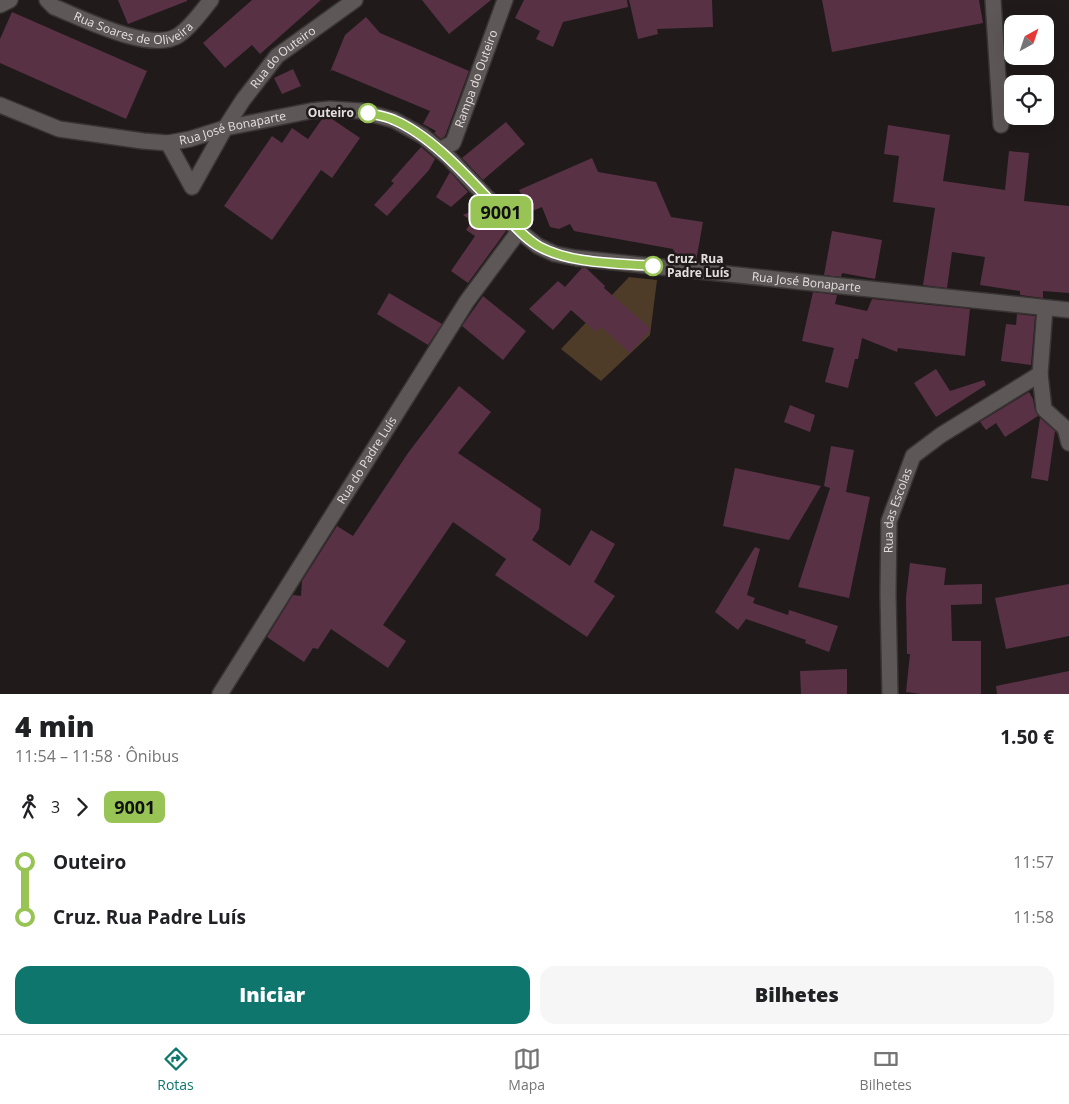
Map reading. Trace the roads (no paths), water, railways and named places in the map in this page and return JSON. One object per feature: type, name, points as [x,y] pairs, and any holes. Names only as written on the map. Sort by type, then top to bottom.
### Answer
[{"type":"street","points":[[0,6],[10,0]]},
{"type":"street","name":"Rua Soares de Oliveira","points":[[47,0],[54,7],[126,36],[157,41],[178,36],[211,0]]},
{"type":"street","name":"Rua do Outeiro","points":[[168,143],[192,187],[224,128],[277,56],[355,0]]},
{"type":"street","name":"Rampa do Outeiro","points":[[439,150],[453,143],[505,0]]},
{"type":"street","points":[[993,0],[1001,125]]},
{"type":"street","name":"Rua José Bonaparte","points":[[0,105],[59,129],[143,142],[168,143],[190,139],[224,128],[310,110],[361,111],[394,120],[423,136],[449,158],[519,231],[538,246],[555,254],[576,258],[1069,310]]},
{"type":"street","name":"Rua do Padre Luís","points":[[220,694],[467,301],[519,231]]},
{"type":"street","points":[[1045,308],[1040,374],[1044,409],[1065,428],[1069,443]]},
{"type":"street","name":"Rua das Escolas","points":[[890,694],[889,521],[913,456],[941,434],[1040,374]]},
{"type":"place","name":"Outeiro","points":[[368,113]]},
{"type":"place","name":"Cruz. Rua Padre Luís","points":[[653,266]]}]
